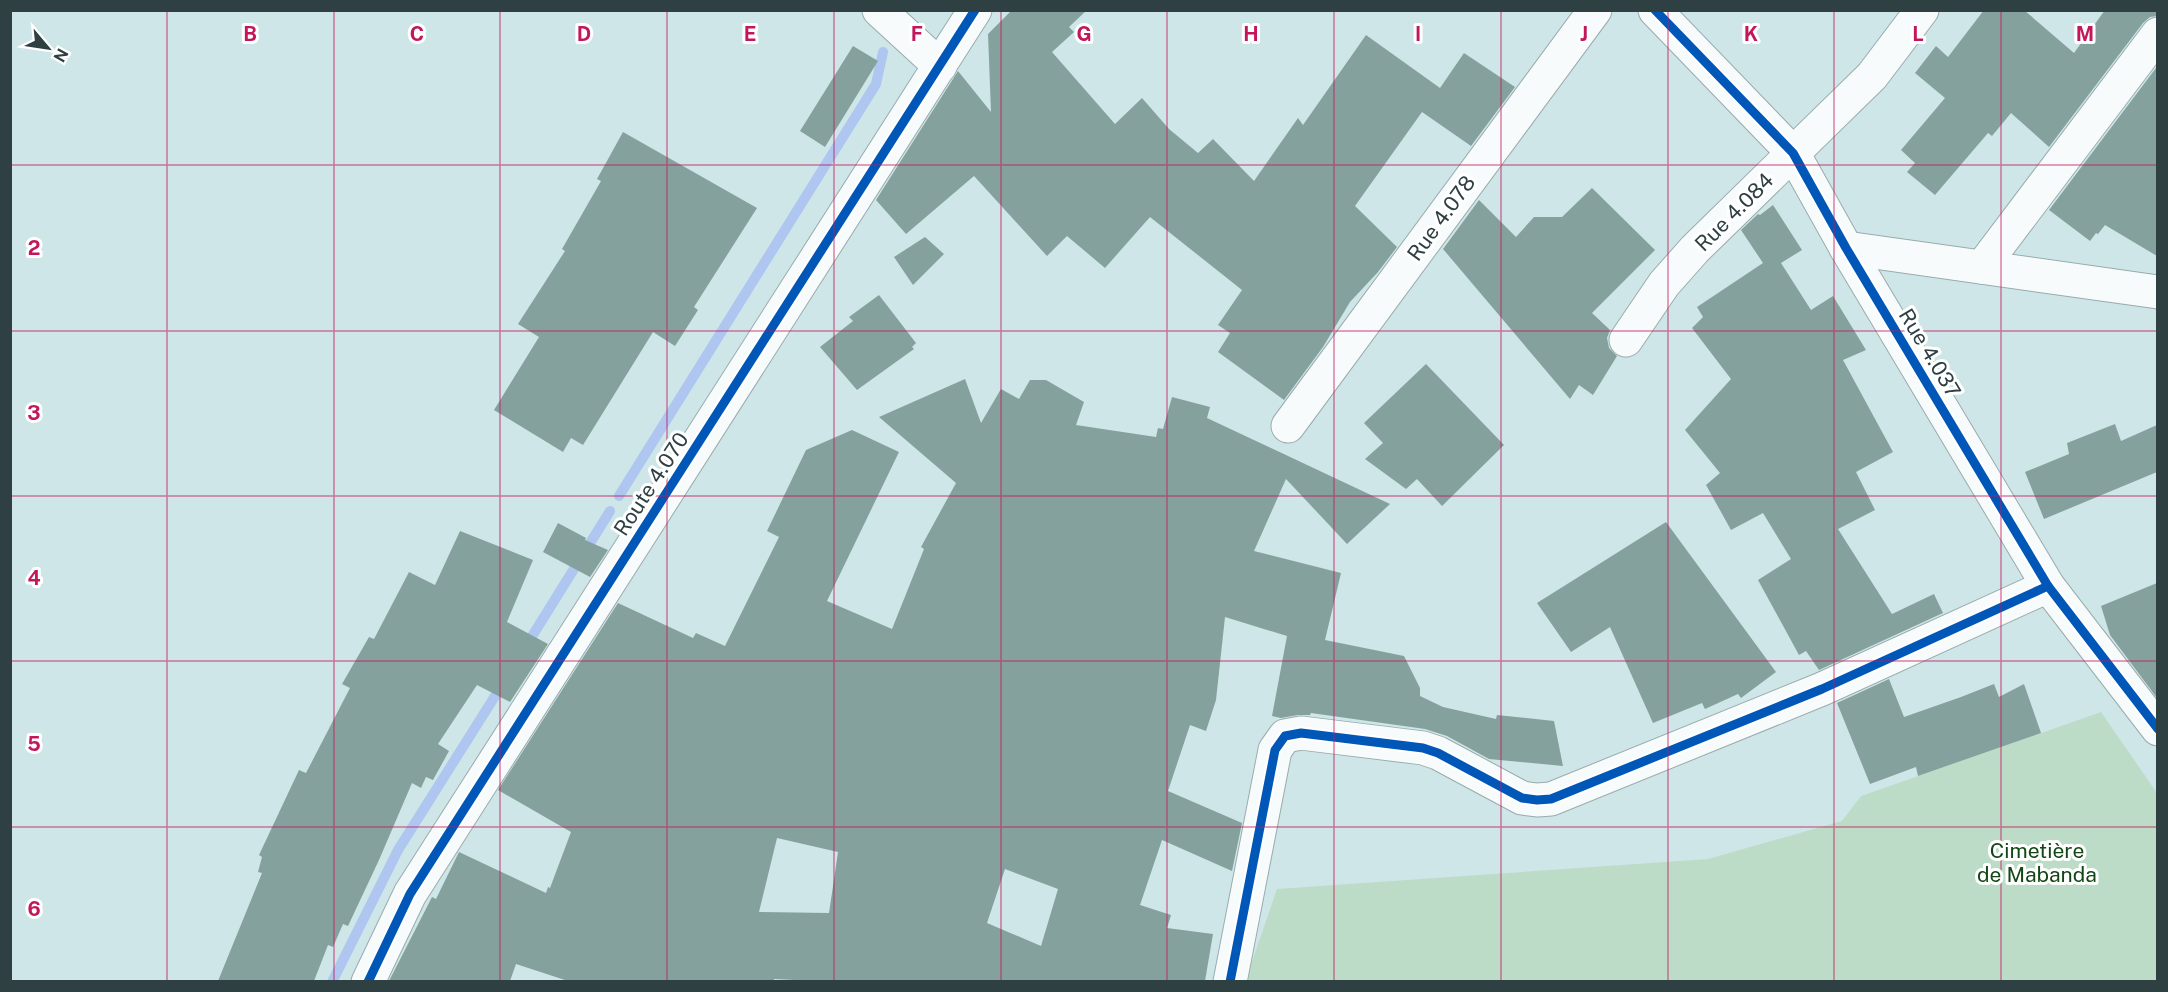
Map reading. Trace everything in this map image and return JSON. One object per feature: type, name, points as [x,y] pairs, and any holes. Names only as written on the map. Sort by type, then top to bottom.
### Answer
[{"type":"street","points":[[879,10],[940,66]]},
{"type":"street","name":"Route 4.070","points":[[368,981],[410,894],[975,10]]},
{"type":"street","name":"Rue 4.078","points":[[1288,426],[1594,10]]},
{"type":"street","name":"Rue 4.037","points":[[1655,10],[1793,153],[1846,248],[2048,586],[2157,729]]},
{"type":"street","name":"Rue 4.084","points":[[1626,340],[1664,284],[1695,249],[1872,76],[1922,10]]},
{"type":"street","points":[[1982,267],[2157,34]]},
{"type":"street","points":[[1846,248],[2157,292]]},
{"type":"street","points":[[1230,981],[1275,750],[1285,736],[1301,733],[1423,748],[1438,753],[1522,798],[1551,799],[1822,689],[2048,586]]},
{"type":"green space","name":"Cimetière de Mabanda","points":[[2101,712],[2157,793],[2157,981],[1245,982],[1277,889],[1708,859],[1842,821],[1861,796]]},
{"type":"building","points":[[1012,10],[1087,10],[1069,27],[1074,32],[1052,52],[1115,124],[1142,98],[1169,129],[1198,153],[1213,139],[1254,181],[1298,118],[1303,125],[1366,35],[1440,88],[1464,53],[1515,87],[1471,146],[1422,112],[1355,206],[1397,247],[1350,302],[1323,347],[1284,400],[1218,352],[1230,333],[1218,325],[1242,290],[1150,217],[1105,268],[1067,236],[1047,256],[974,176],[906,234],[876,200],[958,71],[991,112],[988,34]]},
{"type":"building","points":[[1984,10],[2024,10],[2074,53],[2105,10],[2157,10],[2157,16],[2150,17],[2143,23],[2049,147],[2011,113],[1992,136],[1988,133],[1935,195],[1907,172],[1915,163],[1901,150],[1945,98],[1915,73],[1936,46],[1948,57]]},
{"type":"building","points":[[853,46],[878,61],[825,147],[800,131]]},
{"type":"building","points":[[2156,68],[2157,256],[2105,225],[2090,241],[2049,210]]},
{"type":"building","points":[[623,132],[757,208],[694,307],[698,310],[675,346],[653,332],[583,445],[571,438],[563,452],[494,410],[539,337],[518,324],[565,251],[562,249],[601,181],[597,179]]},
{"type":"building","points":[[1592,188],[1655,250],[1592,313],[1610,330],[1607,338],[1609,348],[1617,356],[1593,395],[1579,385],[1570,399],[1443,249],[1479,200],[1516,237],[1534,217],[1562,217]]},
{"type":"building","points":[[1773,205],[1802,250],[1781,263],[1811,310],[1833,296],[1866,350],[1843,360],[1893,452],[1856,472],[1875,510],[1838,529],[1892,614],[1934,594],[1943,613],[1819,670],[1806,651],[1799,655],[1758,580],[1791,559],[1763,513],[1731,530],[1706,485],[1720,473],[1685,430],[1731,379],[1692,328],[1703,317],[1697,307],[1763,263],[1741,230],[1758,214],[1760,215]]},
{"type":"building","points":[[925,237],[944,254],[913,285],[894,257]]},
{"type":"building","points":[[879,295],[916,343],[912,347],[914,349],[857,390],[820,347],[853,321],[849,317]]},
{"type":"building","points":[[1426,364],[1504,445],[1442,506],[1417,479],[1406,489],[1365,459],[1383,443],[1364,423]]},
{"type":"building","points":[[965,379],[981,423],[1001,389],[1019,399],[1030,380],[1046,380],[1084,402],[1076,425],[1156,437],[1158,428],[1163,429],[1172,397],[1210,407],[1207,418],[1390,504],[1347,544],[1286,479],[1254,551],[1341,573],[1325,640],[1404,656],[1420,688],[1420,696],[1443,707],[1496,719],[1497,715],[1554,721],[1563,766],[1489,759],[1447,736],[1425,729],[1311,713],[1310,715],[1281,718],[1272,716],[1287,636],[1225,617],[1216,700],[1206,731],[1190,725],[1168,791],[1242,823],[1232,871],[1162,840],[1140,905],[1171,915],[1167,928],[1213,934],[1205,981],[815,981],[774,979],[774,981],[568,981],[516,964],[510,981],[389,981],[432,897],[436,899],[459,852],[546,893],[548,887],[550,888],[571,832],[498,790],[618,603],[693,638],[696,633],[725,646],[779,537],[767,531],[806,450],[852,430],[899,452],[827,601],[892,629],[924,549],[921,547],[956,483],[879,417]],"holes":[[[777,838],[838,852],[829,913],[759,912]],[[1005,869],[1058,889],[1041,946],[987,923]]]},
{"type":"building","points":[[2115,424],[2121,441],[2157,425],[2157,472],[2044,519],[2025,472],[2069,454],[2067,443]]},
{"type":"building","points":[[1666,522],[1776,672],[1741,698],[1738,694],[1705,709],[1702,703],[1653,723],[1610,627],[1571,652],[1537,603]]},
{"type":"building","points":[[558,523],[586,538],[585,540],[608,550],[590,577],[543,552]]},
{"type":"building","points":[[460,531],[533,560],[507,622],[548,644],[510,702],[477,685],[438,744],[449,751],[433,780],[426,777],[421,788],[412,783],[348,926],[343,924],[333,947],[328,945],[314,981],[218,981],[262,873],[258,872],[262,857],[259,855],[299,770],[306,773],[350,688],[342,684],[369,637],[374,639],[409,572],[435,585]]},
{"type":"building","points":[[2157,583],[2157,698],[2110,635],[2101,606]]},
{"type":"building","points":[[1889,679],[1904,717],[1994,684],[1999,697],[2024,684],[2041,733],[1918,776],[1916,767],[1870,784],[1837,703]]},
{"type":"waterway","points":[[619,496],[876,84],[883,52]]},
{"type":"waterway","points":[[526,646],[610,511]]},
{"type":"waterway","points":[[332,982],[398,850],[502,685]]},
{"type":"cycle path","points":[[368,982],[410,894],[975,10]]},
{"type":"cycle path","points":[[1655,10],[1793,153],[1846,248],[2048,586],[2158,729]]},
{"type":"cycle path","points":[[1230,982],[1275,750],[1285,736],[1301,733],[1423,748],[1438,753],[1522,798],[1551,799],[1822,689],[2048,586]]}]
